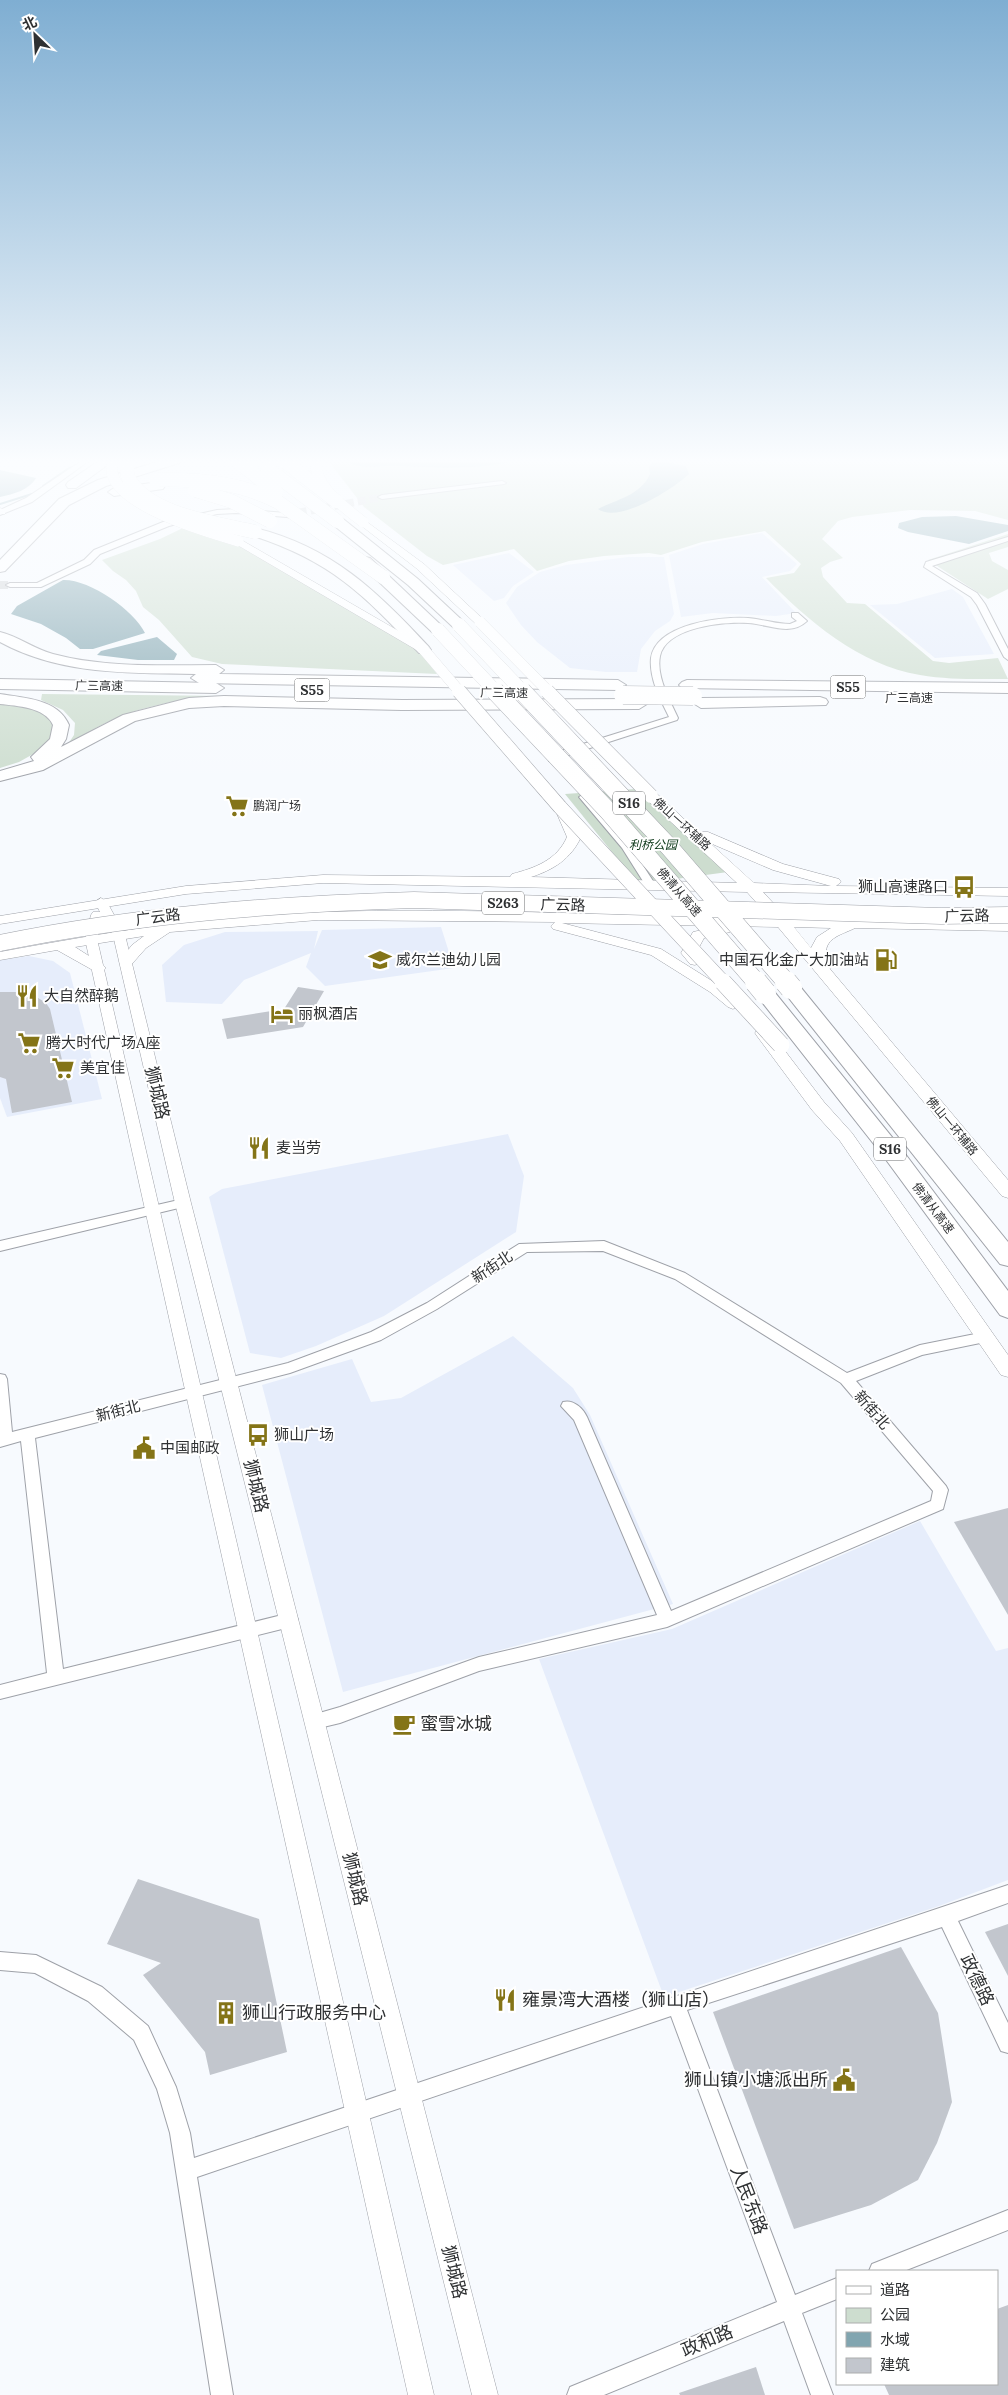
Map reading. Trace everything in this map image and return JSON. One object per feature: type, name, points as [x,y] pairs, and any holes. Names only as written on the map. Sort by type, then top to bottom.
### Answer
[{"type":"highway","points":[[344,572],[370,594],[424,650]]},
{"type":"highway","name":"佛清从高速","points":[[376,572],[432,623],[581,782],[765,993],[892,1152],[1008,1309]]},
{"type":"highway","points":[[376,572],[383,577]]},
{"type":"highway","name":"佛清从高速","points":[[400,572],[459,625],[642,817],[734,920],[1008,1258]]},
{"type":"highway","points":[[0,636],[36,653],[85,664],[417,680]]},
{"type":"highway","name":"广三高速","points":[[0,674],[417,680],[694,695],[1008,688]]},
{"type":"highway","name":"广三高速","points":[[0,684],[621,690]]},
{"type":"highway","points":[[0,776],[37,766],[129,718],[158,709],[189,703],[233,701],[402,705],[639,704],[694,695],[1008,698]]},
{"type":"highway","points":[[0,699],[18,701],[44,708],[59,721],[62,728],[58,742],[42,755],[19,766],[0,770]]},
{"type":"highway","points":[[987,1230],[1008,1250]]},
{"type":"main road","points":[[291,572],[424,650],[560,807],[781,1045],[824,1097],[846,1137],[1008,1370]]},
{"type":"main road","name":"佛山一环辅路","points":[[426,572],[480,622],[651,796],[750,887],[827,975],[1008,1192]]},
{"type":"main road","points":[[504,880],[530,874],[554,862],[570,850],[574,837],[560,807]]},
{"type":"main road","points":[[685,826],[737,852],[788,871],[876,891]]},
{"type":"main road","name":"广云路","points":[[101,902],[186,890],[323,879],[504,880],[876,891],[1008,892]]},
{"type":"main road","points":[[551,918],[566,913],[572,902],[568,889],[560,882]]},
{"type":"main road","name":"广云路","points":[[0,934],[81,918],[178,904],[358,892],[489,893],[912,904],[1008,904]]},
{"type":"main road","name":"广云路","points":[[0,943],[164,916],[255,906],[414,900],[941,916],[1008,915]]},
{"type":"main road","name":"S263","points":[[0,920],[101,902]]},
{"type":"main road","name":"广云路","points":[[0,956],[119,934],[246,920],[318,916],[551,918],[786,928],[855,923],[1008,927]]},
{"type":"main road","points":[[526,918],[656,952],[715,989],[761,1031],[818,1106],[846,1137]]},
{"type":"main road","points":[[827,975],[817,957],[820,944],[831,933],[855,923]]},
{"type":"main road","points":[[126,962],[134,950],[143,942],[170,928]]},
{"type":"main road","points":[[733,1004],[688,953],[698,935],[726,928],[786,928]]},
{"type":"main road","points":[[58,945],[77,954],[98,968]]},
{"type":"street","points":[[10,585],[38,584],[65,572]]},
{"type":"street","points":[[936,572],[974,595],[981,604],[1008,657]]},
{"type":"street","points":[[650,884],[626,846],[554,762],[554,756],[674,718],[661,692],[656,660],[658,649],[679,633],[698,625],[721,621],[768,622],[789,627],[803,621],[795,615]]},
{"type":"street","name":"狮城路","points":[[101,902],[119,934],[183,1203],[485,2395]]},
{"type":"street","name":"狮城路","points":[[101,902],[91,939],[154,1209],[356,2115],[421,2395]]},
{"type":"street","points":[[0,1246],[183,1203]]},
{"type":"street","name":"新街北","points":[[3,1440],[290,1368],[376,1336],[432,1306],[524,1247],[604,1246],[680,1276],[846,1379],[941,1490],[938,1505],[667,1620]]},
{"type":"street","points":[[846,1379],[920,1350],[985,1337]]},
{"type":"street","points":[[0,1379],[3,1440]]},
{"type":"street","points":[[315,1721],[340,1715],[479,1664],[667,1620],[580,1417],[568,1406]]},
{"type":"street","points":[[27,1434],[56,1678]]},
{"type":"street","points":[[0,1692],[290,1620]]},
{"type":"street","points":[[187,2170],[356,2115],[676,2005],[947,1917],[1008,1894]]},
{"type":"street","name":"政德路","points":[[947,1917],[1008,2044]]},
{"type":"street","points":[[0,1961],[36,1964],[95,1994],[141,2034],[166,2087],[180,2133],[222,2395]]},
{"type":"street","name":"人民东路","points":[[676,2005],[822,2395]]},
{"type":"street","points":[[883,2270],[1008,2220]]},
{"type":"street","name":"政和路","points":[[578,2395],[836,2288]]},
{"type":"shaded area","points":[[461,572],[534,572],[513,586],[504,598],[494,601]]},
{"type":"shaded area","points":[[540,572],[667,572],[674,614],[670,621],[655,631],[641,649],[637,672],[606,672],[570,668],[537,642],[521,625],[506,603],[517,587]]},
{"type":"shaded area","points":[[672,572],[786,572],[762,577],[796,613],[776,616],[713,613],[681,617]]},
{"type":"shaded area","points":[[952,589],[963,597],[994,654],[935,658],[870,605],[897,604]]},
{"type":"shaded area","points":[[441,927],[454,968],[325,986],[306,967],[311,953],[244,980],[222,1004],[166,1002],[162,965],[184,945],[225,932],[318,931],[314,949],[322,930]]},
{"type":"shaded area","points":[[29,956],[53,961],[70,973],[102,1099],[7,1117],[0,1098],[0,960]]},
{"type":"shaded area","points":[[508,1134],[524,1176],[516,1232],[384,1316],[316,1346],[281,1358],[250,1353],[209,1197],[222,1189]]},
{"type":"shaded area","name":"狮山广场","points":[[513,1336],[573,1388],[590,1415],[673,1604],[343,1692],[262,1385],[352,1359],[371,1402],[401,1398]]},
{"type":"shaded area","points":[[920,1521],[996,1651],[1008,1648],[1008,1880],[939,1906],[664,1997],[539,1659],[672,1629]]},
{"type":"green space","points":[[114,572],[283,572],[418,650],[437,674],[222,664],[192,657],[159,620],[143,607],[136,591],[126,580]]},
{"type":"green space","points":[[822,572],[823,577],[847,603],[865,604],[933,661],[949,663],[998,658],[1008,679],[931,677],[898,670],[876,662],[855,651],[817,625],[766,578],[794,573]]},
{"type":"green space","points":[[946,572],[1008,572],[1008,589],[988,599]]},
{"type":"green space","points":[[42,694],[230,696],[195,698],[142,709],[98,727],[66,747],[74,735],[75,723],[63,710],[41,700]]},
{"type":"green space","points":[[0,703],[37,710],[49,718],[54,724],[51,744],[19,762],[0,768]]},
{"type":"green space","name":"利桥公园","points":[[650,788],[728,872],[638,884],[565,794]]},
{"type":"water","points":[[63,580],[85,585],[110,598],[131,615],[145,633],[93,649],[80,649],[66,638],[41,624],[11,614],[17,606]]},
{"type":"water","points":[[157,637],[177,654],[174,660],[138,660],[97,655],[101,651]]},
{"type":"building","name":"丽枫酒店","points":[[298,987],[324,991],[303,1027],[227,1039],[222,1019],[284,1009]]},
{"type":"building","name":"腾大时代广场A座","points":[[0,992],[24,992],[46,1003],[50,1009],[72,1102],[12,1113],[6,1079],[0,1077]]},
{"type":"building","points":[[1008,1508],[1008,1615],[954,1522]]},
{"type":"building","name":"狮山行政服务中心","points":[[138,1879],[259,1919],[287,2052],[210,2075],[205,2052],[143,1975],[161,1963],[107,1944]]},
{"type":"building","points":[[1008,1924],[1008,1976],[985,1932]]},
{"type":"building","name":"狮山镇小塘派出所","points":[[901,1947],[938,2013],[952,2102],[937,2143],[918,2180],[871,2205],[794,2229],[713,2012]]},
{"type":"building","points":[[1008,2305],[1008,2395],[889,2395],[884,2385],[998,2385],[998,2309]]},
{"type":"building","points":[[756,2367],[765,2395],[680,2395],[679,2393]]},
{"type":"tunnel","points":[[0,585],[10,585]]},
{"type":"place","name":"鹏润广场","points":[[237,806]]},
{"type":"place","name":"狮山高速路口","points":[[964,887]]},
{"type":"place","name":"威尔兰迪幼儿园","points":[[380,960]]},
{"type":"place","name":"中国石化金广大加油站","points":[[886,960]]},
{"type":"place","name":"大自然醉鹅","points":[[27,996]]},
{"type":"place","name":"丽枫酒店","points":[[282,1014]]},
{"type":"place","name":"腾大时代广场A座","points":[[29,1043]]},
{"type":"place","name":"美宜佳","points":[[63,1068]]},
{"type":"place","name":"麦当劳","points":[[259,1148]]},
{"type":"place","name":"狮山广场","points":[[258,1435]]},
{"type":"place","name":"中国邮政","points":[[144,1448]]},
{"type":"place","name":"蜜雪冰城","points":[[404,1724]]},
{"type":"place","name":"雍景湾大酒楼（狮山店）","points":[[505,2000]]},
{"type":"place","name":"狮山行政服务中心","points":[[226,2013]]},
{"type":"place","name":"狮山镇小塘派出所","points":[[844,2080]]}]
